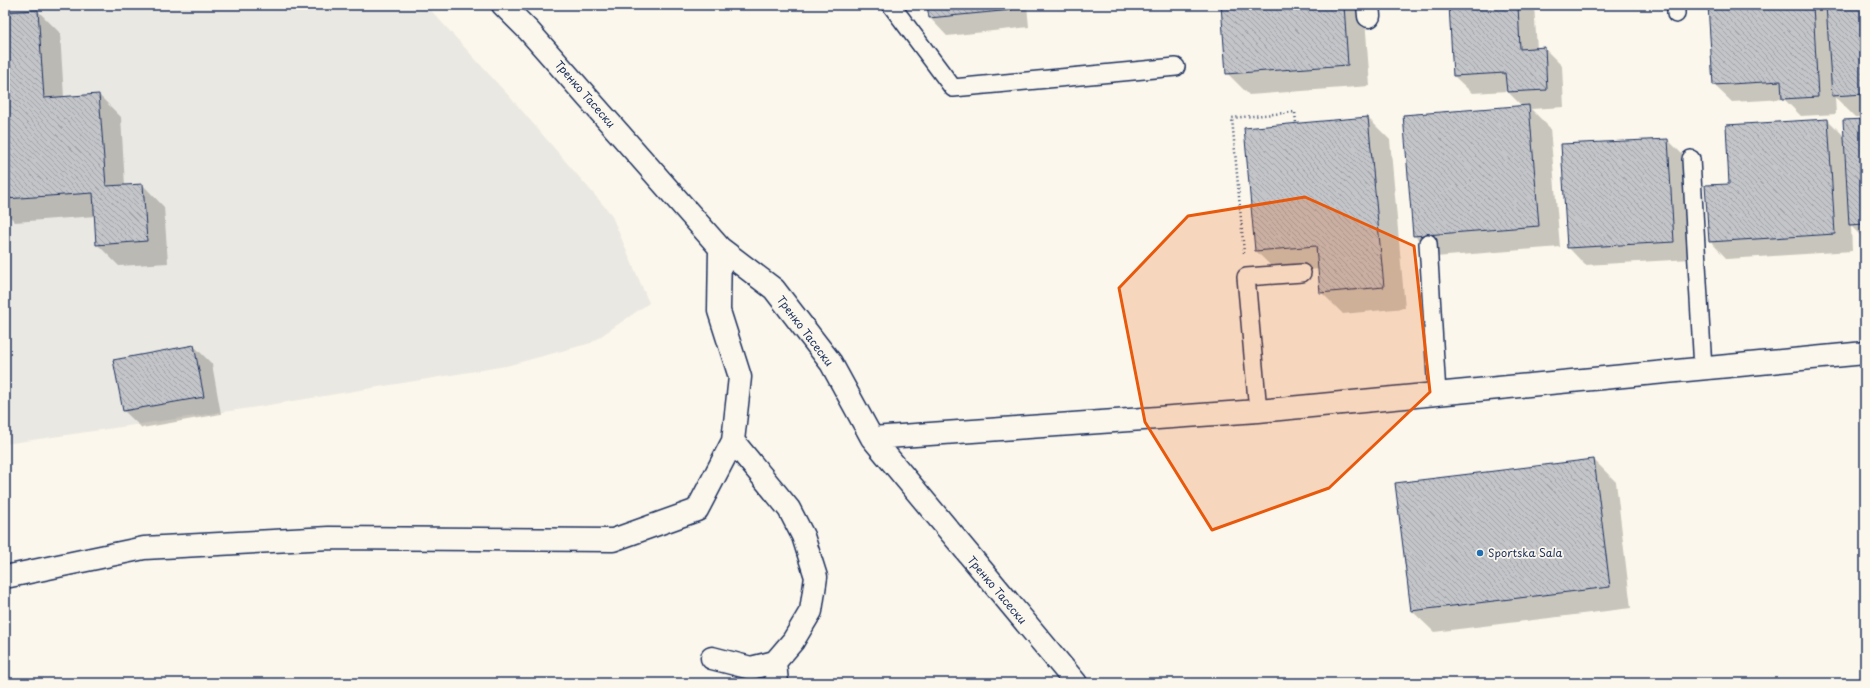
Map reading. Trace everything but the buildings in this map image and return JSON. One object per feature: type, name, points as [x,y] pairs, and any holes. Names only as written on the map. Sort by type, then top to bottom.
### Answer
[{"type":"street","name":"Тренко Тасески","points":[[503,5],[529,31],[720,248],[774,289],[831,363],[872,438],[1076,683]]},
{"type":"street","points":[[5,577],[144,548],[329,538],[614,540],[697,510],[733,441],[740,377],[719,311],[720,248]]},
{"type":"street","points":[[872,438],[1258,411],[1865,353]]},
{"type":"street","points":[[712,658],[776,673],[810,611],[816,577],[803,536],[788,509],[733,441]]},
{"type":"lane","points":[[891,5],[954,88],[1176,68]]},
{"type":"lane","points":[[1691,159],[1702,369]]},
{"type":"lane","points":[[1428,242],[1437,394]]},
{"type":"lane","points":[[1258,411],[1246,277],[1302,273]]},
{"type":"path","points":[[1246,277],[1232,118],[1295,112],[1296,124]]},
{"type":"highlighted area","points":[[1305,197],[1414,246],[1430,392],[1329,488],[1212,530],[1145,422],[1119,288],[1188,216]]},
{"type":"shaded area","points":[[5,5],[426,5],[517,105],[611,214],[649,303],[591,343],[506,366],[257,407],[5,444]]},
{"type":"place","name":"Sportska Sala","points":[[1480,553]]}]
